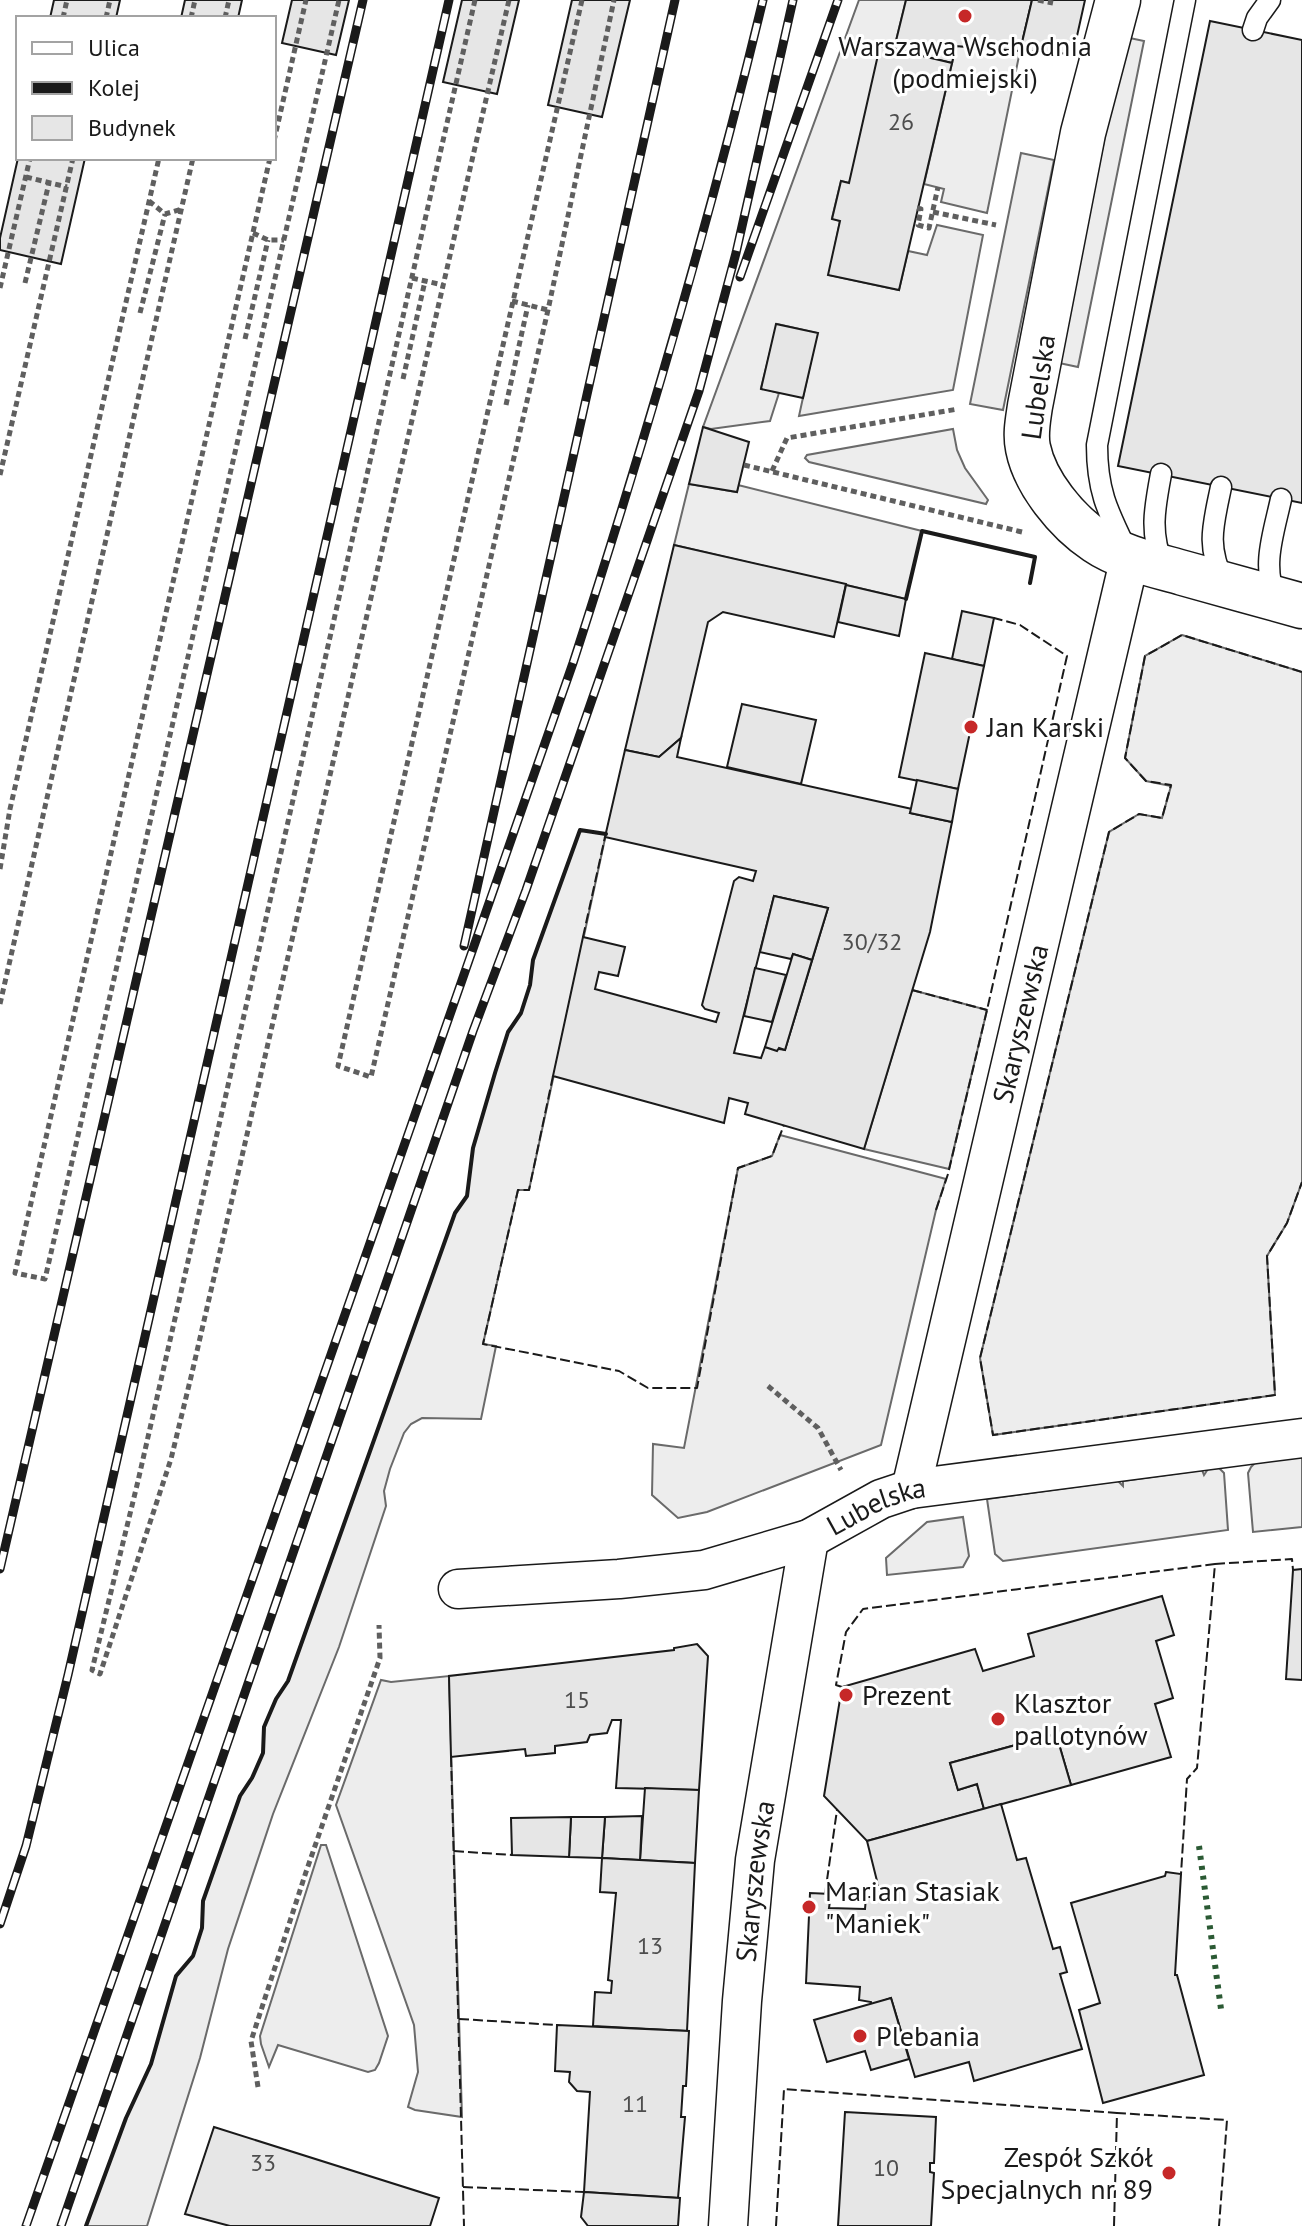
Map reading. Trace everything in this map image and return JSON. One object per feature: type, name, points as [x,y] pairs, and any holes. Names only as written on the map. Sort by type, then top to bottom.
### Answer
[{"type":"street","name":"Lubelska","points":[[1118,0],[1083,133],[1026,432],[1028,450],[1034,468],[1061,509],[1097,542],[1146,562],[1293,600]]},
{"type":"street","name":"Skaryszewska","points":[[911,1489],[1079,777],[1146,562]]},
{"type":"street","name":"Lubelska","points":[[458,1589],[619,1579],[704,1570],[809,1539],[881,1499],[911,1489],[1302,1438]]},
{"type":"street","name":"Skaryszewska","points":[[728,2226],[742,2001],[755,1860],[809,1539]]},
{"type":"lane","points":[[1146,562],[1106,507],[1097,477],[1097,445],[1185,0]]},
{"type":"lane","points":[[1253,30],[1257,18],[1270,0]]},
{"type":"lane","points":[[1146,562],[1154,544],[1153,525],[1161,474]]},
{"type":"lane","points":[[1221,487],[1211,544],[1213,561],[1224,584]]},
{"type":"lane","points":[[1281,499],[1268,575],[1293,600]]},
{"type":"path","points":[[276,132],[306,0]]},
{"type":"path","points":[[270,160],[15,1273],[45,1279],[339,0]]},
{"type":"path","points":[[475,0],[92,1670],[100,1674],[143,1550],[185,1404],[509,0]]},
{"type":"path","points":[[582,0],[338,1066],[371,1077],[548,310],[614,0]]},
{"type":"path","points":[[1038,0],[1053,3]]},
{"type":"path","points":[[0,288],[30,160]]},
{"type":"path","points":[[0,475],[73,160]]},
{"type":"path","points":[[0,869],[13,793],[159,160]]},
{"type":"path","points":[[0,1004],[193,160]]},
{"type":"path","points":[[26,177],[67,187]]},
{"type":"path","points":[[25,283],[49,183]]},
{"type":"path","points":[[919,209],[918,225],[929,228],[938,187]]},
{"type":"path","points":[[149,201],[165,214]]},
{"type":"path","points":[[165,214],[182,209]]},
{"type":"path","points":[[933,212],[996,225]]},
{"type":"path","points":[[140,313],[165,214]]},
{"type":"path","points":[[253,233],[268,240],[284,240]]},
{"type":"path","points":[[245,339],[268,240]]},
{"type":"path","points":[[412,278],[443,285]]},
{"type":"path","points":[[403,379],[425,281]]},
{"type":"path","points":[[512,301],[548,310]]},
{"type":"path","points":[[506,405],[528,305]]},
{"type":"path","points":[[772,471],[787,438],[958,409]]},
{"type":"path","points":[[744,465],[1031,535]]},
{"type":"path","points":[[768,1386],[818,1428],[841,1470]]},
{"type":"path","points":[[258,2087],[251,2041],[380,1658],[379,1625]]},
{"type":"shaded area","points":[[859,0],[906,0],[894,49],[849,183],[841,181],[832,218],[840,221],[829,275],[899,290],[908,251],[927,255],[937,225],[983,235],[953,390],[799,416],[817,333],[777,324],[761,388],[779,393],[770,421],[711,429],[703,427]]},
{"type":"shaded area","points":[[1125,37],[1144,41],[1078,367],[1059,363]]},
{"type":"shaded area","points":[[956,46],[1020,51],[987,213],[941,202],[944,189],[924,184]]},
{"type":"shaded area","points":[[1021,153],[1054,160],[1003,410],[970,404]]},
{"type":"shaded area","points":[[953,429],[957,450],[965,468],[988,500],[986,504],[809,462],[805,458],[807,455]]},
{"type":"shaded area","points":[[689,484],[737,492],[738,485],[922,531],[906,599],[674,545]]},
{"type":"shaded area","points":[[1182,635],[1302,672],[1302,1182],[1287,1223],[1267,1256],[1275,1395],[993,1435],[980,1358],[1109,832],[1139,814],[1162,818],[1171,786],[1146,781],[1125,758],[1145,656]]},
{"type":"shaded area","points":[[580,830],[606,834],[529,1190],[518,1190],[483,1344],[496,1346],[481,1419],[422,1418],[411,1424],[404,1433],[384,1491],[386,1506],[339,1647],[273,1814],[228,1949],[200,2058],[147,2226],[86,2226],[126,2118],[151,2064],[176,1976],[193,1956],[202,1928],[203,1901],[240,1796],[263,1753],[264,1727],[288,1681],[455,1213],[467,1195],[473,1148],[495,1073],[508,1032],[521,1013],[530,985],[533,960]]},
{"type":"shaded area","points":[[912,990],[987,1010],[949,1169],[864,1149]]},
{"type":"shaded area","points":[[780,1135],[946,1179],[881,1445],[707,1512],[678,1518],[652,1495],[653,1444],[684,1448],[738,1168],[772,1156]]},
{"type":"shaded area","points":[[1302,1457],[1302,1527],[1253,1532],[1248,1473],[1251,1467],[1255,1463]]},
{"type":"shaded area","points":[[1219,1468],[1224,1473],[1228,1530],[1003,1561],[995,1554],[987,1499],[1118,1481],[1123,1486],[1123,1481],[1202,1470],[1204,1475],[1208,1469]]},
{"type":"shaded area","points":[[963,1517],[969,1556],[963,1567],[887,1575],[886,1558],[927,1522]]},
{"type":"shaded area","points":[[449,1676],[462,2117],[408,2107],[418,2072],[414,2025],[336,1805],[381,1680],[391,1682]]},
{"type":"shaded area","points":[[321,1845],[326,1845],[388,2036],[379,2063],[375,2070],[368,2072],[278,2045],[269,2067],[261,2044],[260,2036]]},
{"type":"building","points":[[54,0],[120,0],[116,16],[50,16]]},
{"type":"building","points":[[185,0],[242,0],[238,16],[181,16]]},
{"type":"building","points":[[292,0],[349,0],[336,55],[282,43]]},
{"type":"building","points":[[462,0],[519,0],[497,94],[443,82]]},
{"type":"building","points":[[572,0],[630,0],[602,117],[548,105]]},
{"type":"building","name":"Warszawa Wschodnia (podmiejski)","points":[[906,0],[1032,0],[1020,51],[956,46],[952,63],[894,49]]},
{"type":"building","points":[[1032,0],[1085,0],[1073,54],[1020,51]]},
{"type":"building","points":[[1210,21],[1302,40],[1302,503],[1118,466]]},
{"type":"building","points":[[880,46],[952,63],[899,290],[828,275],[840,221],[832,219],[841,181],[849,183]]},
{"type":"building","points":[[18,160],[85,160],[61,264],[0,250]]},
{"type":"building","points":[[776,324],[818,333],[803,398],[761,389]]},
{"type":"building","points":[[703,427],[749,442],[737,492],[689,484]]},
{"type":"building","points":[[674,545],[846,584],[834,637],[723,612],[708,622],[681,738],[659,757],[625,750]]},
{"type":"building","points":[[846,585],[906,599],[899,636],[838,622]]},
{"type":"building","points":[[962,611],[994,618],[984,666],[952,659]]},
{"type":"building","points":[[925,653],[984,666],[958,789],[899,777]]},
{"type":"building","points":[[742,704],[816,720],[801,784],[727,767]]},
{"type":"building","points":[[681,738],[677,757],[912,809],[910,813],[952,822],[930,932],[864,1149],[745,1114],[748,1103],[729,1098],[724,1123],[553,1076],[583,937],[625,947],[618,976],[599,972],[595,989],[716,1022],[719,1013],[702,1005],[734,881],[739,877],[753,881],[756,871],[605,837],[625,750],[659,757]],"holes":[[[774,896],[828,908],[785,1050],[765,1047],[761,1058],[734,1053]]]},
{"type":"building","points":[[917,780],[958,789],[952,822],[910,813]]},
{"type":"building","points":[[774,896],[828,908],[812,960],[793,954],[791,959],[760,952]]},
{"type":"building","points":[[793,954],[812,960],[785,1050],[779,1048],[777,1051],[765,1047]]},
{"type":"building","points":[[755,968],[786,975],[772,1022],[744,1016]]},
{"type":"building","points":[[1302,1569],[1302,1680],[1286,1679],[1293,1570]]},
{"type":"building","name":"Klasztor pallotynów","points":[[1162,1596],[1174,1635],[1156,1641],[1173,1698],[1155,1704],[1171,1757],[1071,1785],[1056,1734],[950,1763],[958,1790],[977,1784],[984,1809],[867,1841],[824,1796],[842,1687],[975,1649],[983,1671],[1034,1656],[1028,1634]]},
{"type":"building","points":[[697,1644],[708,1656],[699,1790],[616,1788],[621,1720],[612,1720],[607,1733],[590,1735],[587,1742],[555,1746],[555,1753],[526,1756],[525,1749],[451,1757],[449,1676],[674,1650]]},
{"type":"building","points":[[1056,1734],[1071,1785],[984,1809],[977,1784],[958,1790],[950,1763]]},
{"type":"building","points":[[645,1788],[699,1790],[695,1863],[640,1860]]},
{"type":"building","points":[[1001,1804],[1017,1860],[1026,1858],[1053,1949],[1060,1947],[1067,1972],[1060,1974],[1082,2049],[974,2081],[969,2062],[915,2077],[891,1998],[871,2005],[871,2002],[859,2000],[860,1987],[806,1983],[810,1893],[831,1894],[829,1908],[865,1909],[866,1897],[881,1897],[867,1841]]},
{"type":"building","points":[[642,1816],[640,1860],[602,1858],[605,1817]]},
{"type":"building","points":[[571,1817],[605,1817],[602,1858],[569,1857]]},
{"type":"building","points":[[571,1817],[569,1857],[512,1855],[511,1818]]},
{"type":"building","points":[[602,1858],[695,1863],[687,2031],[593,2026],[595,1992],[611,1993],[612,1981],[608,1980],[616,1893],[600,1892]]},
{"type":"building","points":[[1166,1872],[1181,1874],[1175,1975],[1204,2075],[1103,2103],[1079,2010],[1100,2003],[1071,1903],[1165,1876]]},
{"type":"building","name":"Plebania","points":[[891,1998],[909,2059],[871,2070],[865,2051],[827,2062],[814,2020]]},
{"type":"building","points":[[557,2025],[689,2031],[678,2198],[584,2192],[590,2092],[577,2091],[569,2082],[570,2072],[555,2071]]},
{"type":"building","points":[[845,2112],[936,2117],[934,2163],[930,2163],[930,2172],[934,2173],[931,2226],[838,2226]]},
{"type":"building","points":[[214,2127],[439,2198],[430,2226],[230,2226],[185,2214]]},
{"type":"building","points":[[584,2192],[680,2198],[678,2226],[588,2226],[581,2217]]},
{"type":"railway","points":[[0,1569],[363,0]]},
{"type":"railway","points":[[0,1924],[26,1846],[68,1675],[449,0]]},
{"type":"railway","points":[[464,946],[675,0]]},
{"type":"railway","points":[[26,2226],[573,663],[674,333],[721,167],[763,0]]},
{"type":"railway","points":[[61,2226],[473,1031],[526,890],[699,391],[736,253],[793,0]]},
{"type":"railway","points":[[740,277],[838,0]]},
{"type":"hedge","points":[[1199,1846],[1221,2009]]},
{"type":"fence","points":[[936,1210],[948,1174],[987,1010],[1067,656],[1020,625],[994,618]]},
{"type":"fence","points":[[1302,672],[1182,635],[1145,656],[1125,758],[1146,781],[1171,785],[1162,818],[1139,814],[1109,832],[980,1358],[993,1435],[1275,1395],[1267,1256],[1287,1223],[1302,1182]]},
{"type":"fence","points":[[583,937],[605,837]]},
{"type":"fence","points":[[912,990],[987,1010]]},
{"type":"fence","points":[[553,1076],[529,1190],[518,1190],[483,1344],[619,1371],[648,1388],[697,1388],[738,1168],[772,1156],[784,1125]]},
{"type":"fence","points":[[1215,1564],[1292,1559],[1293,1570]]},
{"type":"fence","points":[[842,1687],[836,1685],[846,1632],[863,1609],[1215,1564],[1197,1768],[1187,1779],[1181,1874]]},
{"type":"fence","points":[[451,1757],[464,2226]]},
{"type":"fence","points":[[825,1894],[837,1810]]},
{"type":"fence","points":[[454,1851],[512,1855]]},
{"type":"fence","points":[[459,2019],[557,2025]]},
{"type":"fence","points":[[776,2226],[784,2089],[1117,2113]]},
{"type":"fence","points":[[1114,2226],[1117,2113],[1227,2120],[1219,2226]]},
{"type":"fence","points":[[463,2187],[584,2192]]},
{"type":"wall","points":[[906,599],[922,531],[1035,557],[1030,583]]},
{"type":"wall","points":[[86,2226],[126,2118],[151,2064],[176,1976],[193,1956],[202,1928],[203,1901],[240,1796],[263,1753],[264,1727],[288,1681],[455,1213],[467,1196],[473,1148],[495,1073],[508,1032],[521,1013],[530,985],[533,960],[580,830],[606,834]]},
{"type":"place","name":"Warszawa Wschodnia (podmiejski)","points":[[965,16]]},
{"type":"place","name":"Jan Karski","points":[[971,727]]},
{"type":"place","name":"Prezent","points":[[846,1695]]},
{"type":"place","name":"Klasztor pallotynów","points":[[998,1719]]},
{"type":"place","name":"Marian Stasiak \"Maniek\"","points":[[809,1907]]},
{"type":"place","name":"Plebania","points":[[860,2036]]},
{"type":"place","name":"Zespół Szkół Specjalnych nr 89","points":[[1169,2173]]}]
